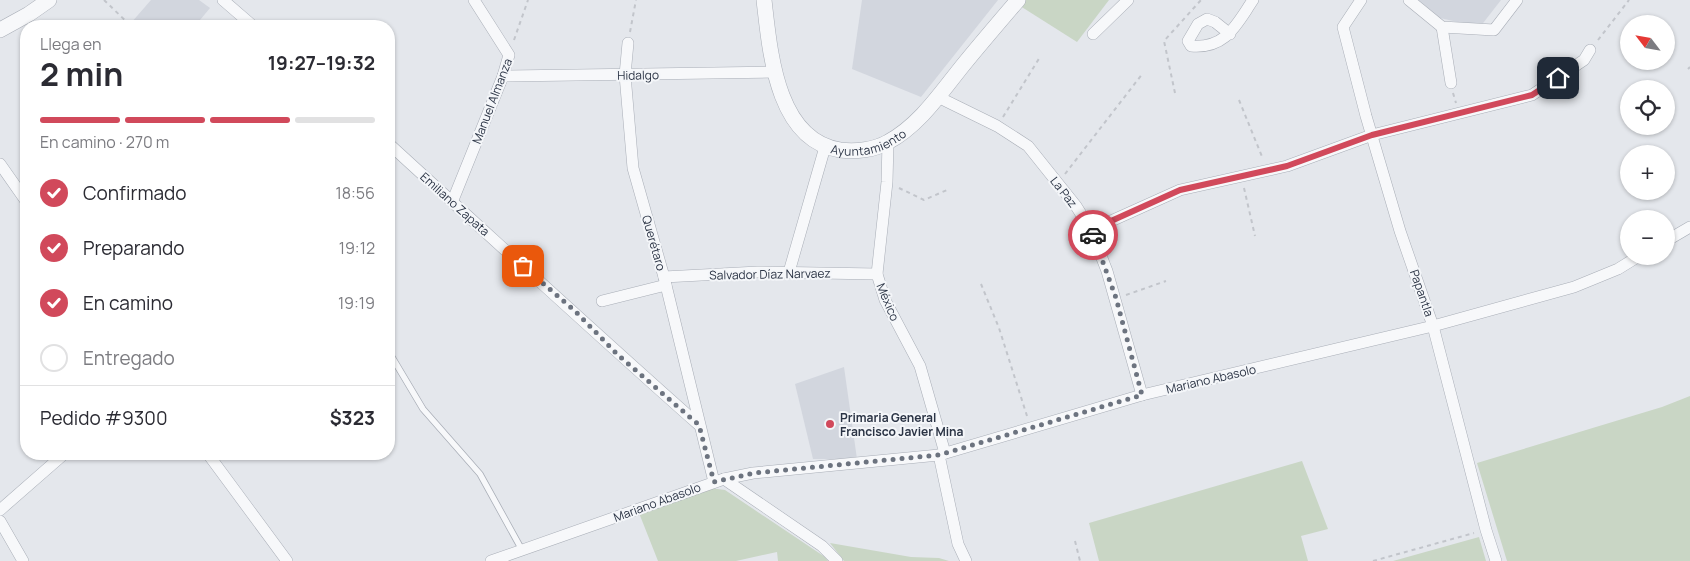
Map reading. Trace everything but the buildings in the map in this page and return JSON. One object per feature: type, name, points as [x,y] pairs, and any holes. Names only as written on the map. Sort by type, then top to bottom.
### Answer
[{"type":"street","points":[[0,30],[49,0]]},
{"type":"street","points":[[223,0],[246,20]]},
{"type":"street","points":[[474,0],[509,55]]},
{"type":"street","name":"Ayuntamiento","points":[[764,0],[774,72],[794,121],[825,147],[854,151],[888,142],[913,123],[938,97],[1018,0]]},
{"type":"street","points":[[1093,34],[1128,0]]},
{"type":"street","points":[[1230,34],[1253,0]]},
{"type":"street","name":"Papantla","points":[[1361,0],[1343,27],[1400,231],[1433,326],[1486,530],[1496,561]]},
{"type":"street","points":[[1409,0],[1442,27],[1494,30],[1517,0]]},
{"type":"street","points":[[1442,27],[1451,83]]},
{"type":"street","name":"Querétaro","points":[[628,43],[625,75],[633,168],[665,281],[699,425],[719,481]]},
{"type":"street","points":[[1091,230],[1180,190],[1287,166],[1372,135],[1532,95],[1584,60],[1590,50]]},
{"type":"street","name":"Manuel Almanza","points":[[452,200],[503,76],[509,55]]},
{"type":"street","name":"Hidalgo","points":[[503,76],[774,72]]},
{"type":"street","name":"La Paz","points":[[938,97],[997,126],[1028,146],[1091,230],[1116,298],[1142,395]]},
{"type":"street","name":"México","points":[[888,142],[887,182],[877,274],[885,300],[920,366],[942,454],[958,544],[966,561]]},
{"type":"street","points":[[789,272],[825,147]]},
{"type":"street","name":"Emiliano Zapata","points":[[395,149],[575,311],[618,355],[699,425]]},
{"type":"street","points":[[0,164],[20,192]]},
{"type":"street","points":[[1675,236],[1690,227]]},
{"type":"street","name":"Mariano Abasolo","points":[[491,561],[719,481],[754,473],[942,454],[1142,395],[1433,326],[1574,286],[1624,265]]},
{"type":"street","name":"Salvador Díaz Narvaez","points":[[602,301],[665,281],[789,272],[877,274]]},
{"type":"street","points":[[0,510],[57,460]]},
{"type":"street","points":[[212,460],[287,561]]},
{"type":"street","points":[[719,481],[822,546],[837,561]]},
{"type":"street","points":[[0,521],[23,561]]},
{"type":"lane","points":[[395,362],[424,409],[480,474],[522,550]]},
{"type":"path","points":[[104,0],[125,20]]},
{"type":"path","name":"Manuel Almanza","points":[[509,55],[528,0]]},
{"type":"path","points":[[628,43],[636,0]]},
{"type":"path","points":[[1175,93],[1164,41],[1201,0]]},
{"type":"path","points":[[1590,50],[1629,0]]},
{"type":"path","points":[[997,126],[1040,57]]},
{"type":"path","points":[[1058,184],[1143,73]]},
{"type":"path","points":[[1451,83],[1458,113]]},
{"type":"path","points":[[1239,100],[1268,170]]},
{"type":"path","points":[[1242,176],[1256,236]]},
{"type":"path","points":[[887,182],[924,200],[947,190]]},
{"type":"path","points":[[1116,298],[1166,281]]},
{"type":"path","points":[[980,284],[998,328],[1031,427]]},
{"type":"path","points":[[1373,561],[1486,530]]},
{"type":"path","points":[[1075,541],[1080,561]]},
{"type":"shaded area","points":[[151,0],[199,0],[210,8],[200,20],[134,20]]},
{"type":"shaded area","points":[[862,0],[998,0],[921,97],[852,69]]},
{"type":"shaded area","points":[[1418,0],[1501,0],[1480,27],[1440,18]]},
{"type":"shaded area","points":[[844,367],[857,459],[813,459],[795,384]]},
{"type":"green space","points":[[1020,0],[1109,0],[1077,42],[1017,4]]},
{"type":"green space","points":[[1690,396],[1690,561],[1507,561],[1477,463],[1662,407]]},
{"type":"green space","points":[[1302,461],[1328,529],[1301,536],[1308,561],[1099,561],[1089,523]]},
{"type":"green space","points":[[710,488],[725,490],[825,557],[828,561],[778,561],[777,552],[736,561],[658,561],[639,513]]},
{"type":"green space","points":[[1479,537],[1486,561],[1393,561]]},
{"type":"green space","points":[[830,543],[911,557],[939,558],[949,561],[844,561]]},
{"type":"way so far","points":[[523,266],[575,311],[618,355],[699,425],[714,482],[754,473],[939,455],[1142,395],[1116,298],[1093,235]]},
{"type":"place","name":"Primaria General Francisco Javier Mina","points":[[830,424]]},
{"type":"route","points":[[1093,235],[1091,230],[1180,190],[1287,166],[1372,135],[1532,95],[1558,78]]}]
